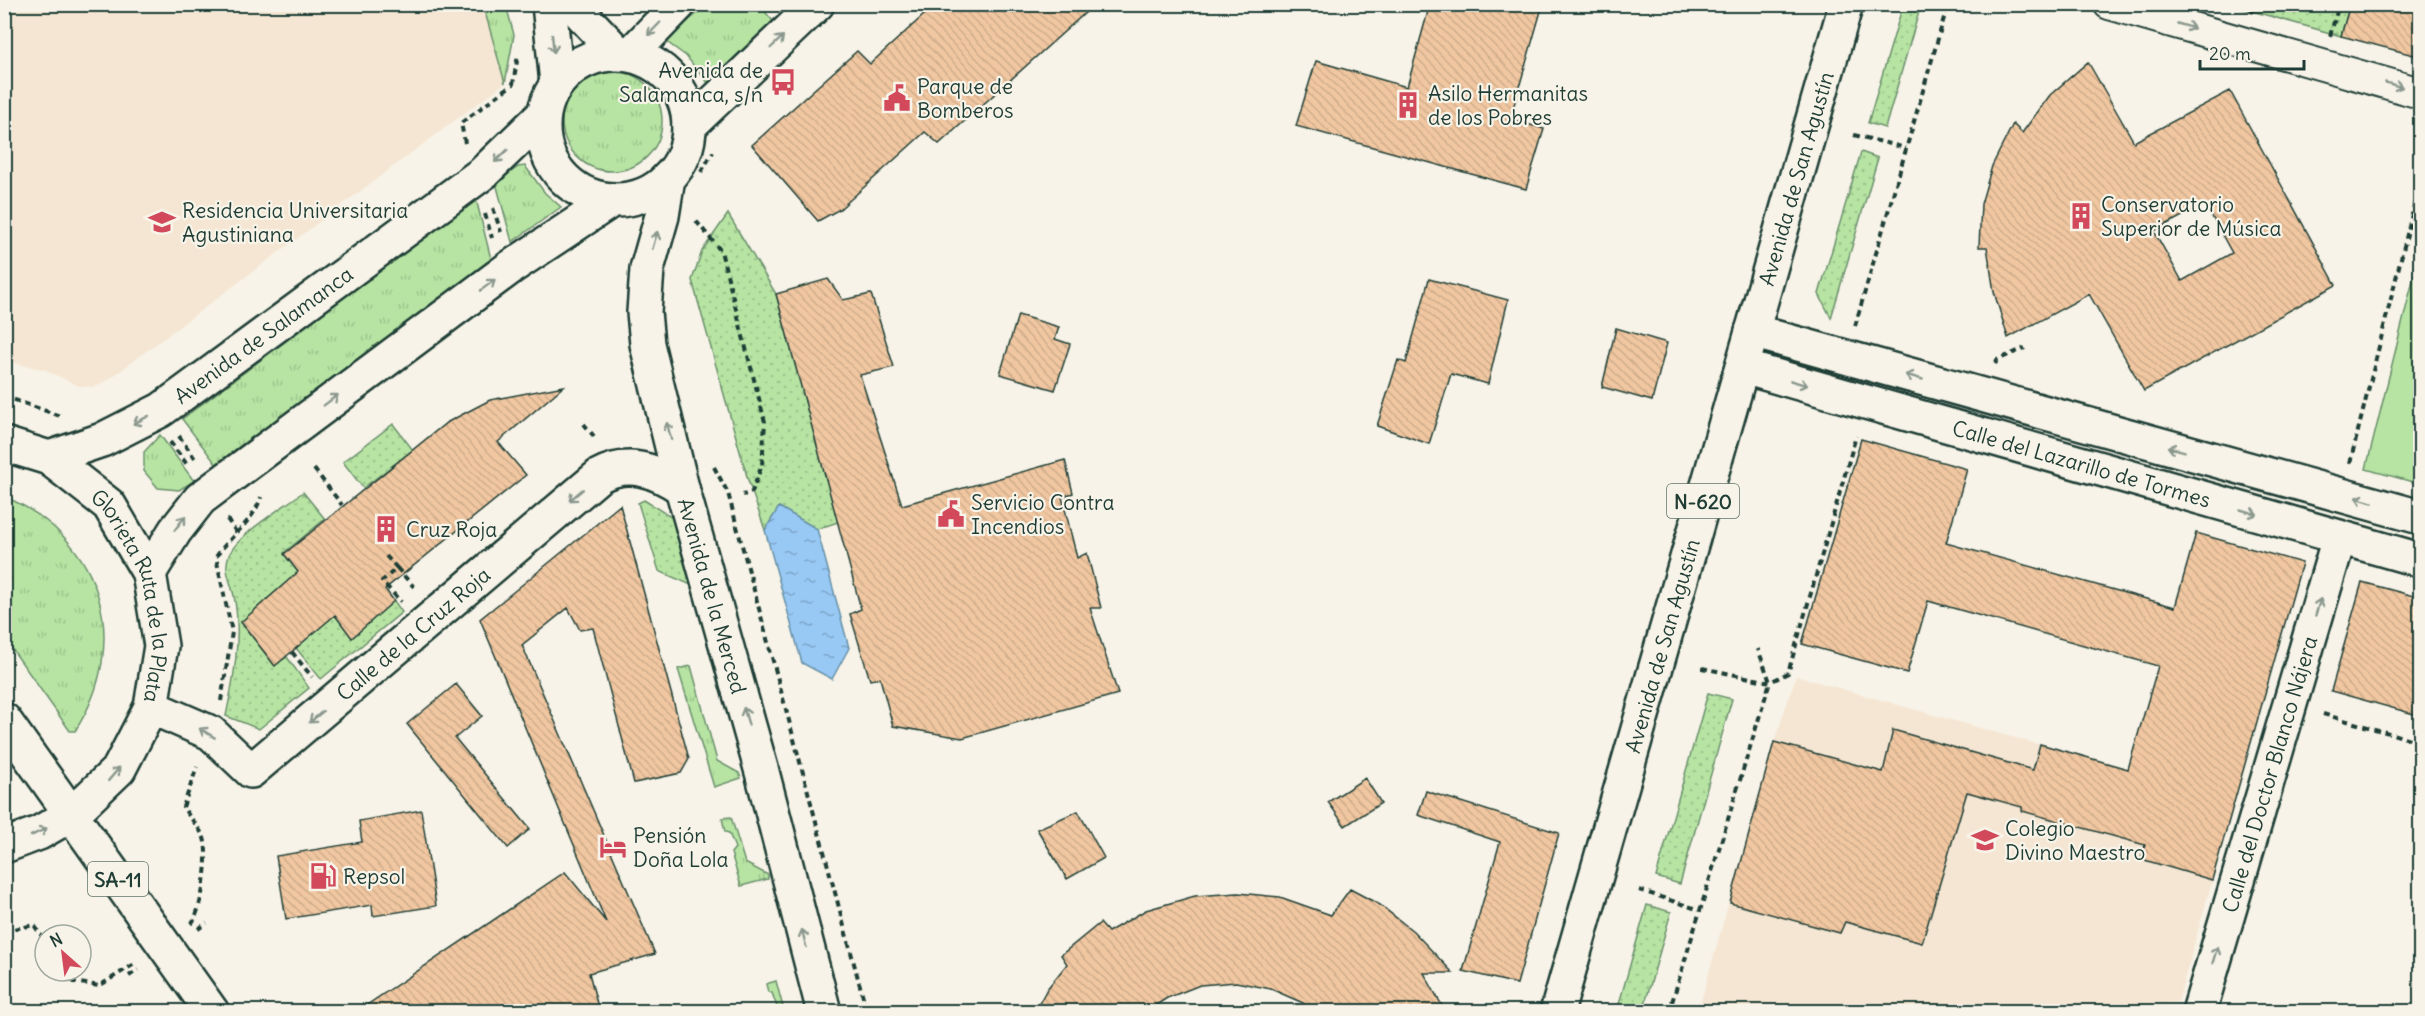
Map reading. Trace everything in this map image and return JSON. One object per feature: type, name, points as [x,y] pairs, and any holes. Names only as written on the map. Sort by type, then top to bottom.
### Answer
[{"type":"main road","points":[[549,4],[557,83]]},
{"type":"main road","points":[[576,4],[582,15],[624,54],[660,68],[672,80],[687,110],[689,126],[687,145],[680,162],[668,178],[642,195],[612,200],[592,196],[573,187],[558,173],[548,156],[543,136],[543,115],[557,83],[584,61],[601,55],[624,54],[679,4]]},
{"type":"main road","points":[[689,126],[817,4]]},
{"type":"main road","name":"Avenida de San Agustín","points":[[1557,1011],[1846,4]]},
{"type":"main road","name":"Avenida de Salamanca","points":[[49,458],[102,440],[161,410],[483,173],[543,115]]},
{"type":"main road","name":"Avenida de la Merced","points":[[668,178],[662,216],[647,269],[644,312],[647,344],[682,488],[762,772],[824,1011]]},
{"type":"main road","points":[[149,573],[175,531],[200,499],[511,267],[612,200]]},
{"type":"main road","name":"Calle del Lazarillo de Tormes","points":[[1752,331],[2421,517]]},
{"type":"main road","name":"Calle del Lazarillo de Tormes","points":[[1743,367],[2421,560]]},
{"type":"main road","name":"Glorieta Ruta de la Plata","points":[[4,444],[49,458],[109,505],[149,573],[161,646],[151,707],[119,769],[72,814],[39,833],[4,846]]},
{"type":"main road","name":"Calle de la Cruz Roja","points":[[151,707],[211,733],[251,771],[599,476],[626,467],[645,469],[669,479],[682,488]]},
{"type":"main road","name":"Calle del Doctor Blanco Nájera","points":[[2199,1011],[2339,538]]},
{"type":"main road","name":"SA-11","points":[[4,720],[212,1011]]},
{"type":"street","points":[[2109,4],[2421,93]]},
{"type":"path","points":[[1853,333],[1948,4]]},
{"type":"path","points":[[465,145],[461,123],[513,84],[520,46]]},
{"type":"path","points":[[1854,135],[1906,148]]},
{"type":"path","points":[[2348,469],[2421,182]]},
{"type":"path","points":[[491,202],[502,236]]},
{"type":"path","points":[[482,206],[494,245]]},
{"type":"path","points":[[690,214],[721,251],[765,422],[762,465],[752,492],[743,495]]},
{"type":"path","points":[[1991,371],[1997,360],[2025,348]]},
{"type":"path","points":[[584,424],[598,441]]},
{"type":"path","points":[[163,432],[190,469]]},
{"type":"path","points":[[1702,668],[1770,682],[1788,673],[1857,432]]},
{"type":"path","points":[[179,435],[198,463]]},
{"type":"path","points":[[711,460],[728,493],[867,1011]]},
{"type":"path","points":[[314,469],[342,505]]},
{"type":"path","points":[[219,708],[232,632],[216,557],[225,542],[237,533],[226,518]]},
{"type":"path","points":[[386,556],[406,579]]},
{"type":"path","points":[[396,568],[382,581],[403,604]]},
{"type":"path","points":[[1669,1011],[1770,682],[1758,649]]},
{"type":"path","points":[[292,652],[320,686]]},
{"type":"path","points":[[2324,714],[2421,742]]},
{"type":"path","points":[[193,923],[199,912],[202,893],[204,839],[183,807],[200,760]]},
{"type":"path","points":[[1639,890],[1700,910]]},
{"type":"path","points":[[198,929],[207,923]]},
{"type":"path","points":[[4,931],[33,926]]},
{"type":"path","points":[[80,983],[99,986],[134,964]]},
{"type":"path","points":[[129,976],[138,970]]},
{"type":"shaded area","name":"Residencia Universitaria Agustiniana","points":[[4,5],[483,5],[505,83],[108,380],[94,387],[79,386],[45,370],[5,361]]},
{"type":"shaded area","name":"Colegio Divino Maestro","points":[[1796,676],[2235,800],[2178,1002],[2017,1012],[1698,1012],[1774,742]]},
{"type":"green space","points":[[2242,4],[2350,5],[2341,36],[2241,8]]},
{"type":"green space","points":[[483,5],[506,5],[514,35],[505,83]]},
{"type":"green space","points":[[708,5],[759,5],[773,21],[708,83],[686,56],[664,40]]},
{"type":"green space","points":[[1903,5],[1921,5],[1885,128],[1868,123]]},
{"type":"green space","points":[[612,71],[631,75],[647,86],[658,102],[662,121],[658,140],[647,156],[631,167],[612,171],[593,167],[577,156],[566,140],[562,121],[566,102],[577,86],[593,75]]},
{"type":"green space","points":[[1861,152],[1878,158],[1831,318],[1819,294]]},
{"type":"green space","points":[[525,166],[545,193],[561,207],[512,242],[496,183],[518,167]]},
{"type":"green space","points":[[476,199],[491,259],[216,464],[182,419]]},
{"type":"green space","points":[[728,214],[776,294],[838,522],[817,529],[779,507],[765,530],[748,480],[692,280],[702,251]]},
{"type":"green space","points":[[2420,252],[2420,484],[2366,469]]},
{"type":"green space","points":[[393,424],[413,450],[363,488],[343,462]]},
{"type":"green space","points":[[160,435],[194,481],[179,490],[158,488],[144,471],[144,452]]},
{"type":"green space","points":[[303,492],[325,519],[284,553],[298,572],[241,622],[274,665],[287,657],[309,688],[259,729],[226,716],[237,641],[236,611],[227,560],[242,538]]},
{"type":"green space","points":[[5,497],[38,515],[65,538],[85,566],[98,596],[104,629],[102,663],[92,697],[75,731],[70,731],[5,639]]},
{"type":"green space","points":[[644,500],[674,519],[691,585],[659,571],[638,503]]},
{"type":"green space","points":[[394,601],[402,612],[321,679],[296,648],[335,615],[352,638]]},
{"type":"green space","points":[[691,666],[717,761],[739,773],[741,778],[714,787],[678,669]]},
{"type":"green space","points":[[1708,693],[1732,699],[1680,884],[1656,877]]},
{"type":"green space","points":[[731,817],[745,863],[768,875],[768,879],[741,886],[731,853],[735,848],[729,833],[725,832],[722,818]]},
{"type":"green space","points":[[1647,905],[1671,912],[1643,1011],[1617,1011]]},
{"type":"green space","points":[[776,981],[784,1011],[775,1011],[777,1007],[772,993],[768,992],[766,984]]},
{"type":"water","points":[[779,507],[817,529],[849,648],[832,679],[802,663],[765,530]]},
{"type":"building","name":"Parque de Bomberos","points":[[936,4],[1095,4],[939,144],[925,132],[840,209],[818,221],[752,145],[857,51],[870,64]]},
{"type":"building","name":"Asilo Hermanitas de los Pobres","points":[[1430,4],[1543,4],[1510,119],[1544,129],[1526,189],[1296,126],[1316,61],[1407,87]]},
{"type":"building","points":[[2350,4],[2421,4],[2421,57],[2341,36]]},
{"type":"building","name":"Conservatorio Superior de Música","points":[[2088,62],[2134,142],[2230,91],[2336,285],[2144,391],[2089,294],[2008,338],[1994,292],[1987,247],[1979,247],[1981,204],[1992,166],[2013,124],[2022,133],[2050,95]],"holes":[[[2205,204],[2232,253],[2182,281],[2154,231]]]},
{"type":"building","name":"Servicio Contra Incendios","points":[[828,279],[843,300],[871,294],[894,367],[860,375],[902,505],[1065,460],[1073,493],[1062,497],[1077,558],[1087,553],[1101,608],[1090,608],[1118,694],[962,738],[893,726],[880,678],[870,680],[850,614],[861,609],[776,294]]},
{"type":"building","points":[[1429,279],[1508,300],[1488,384],[1451,374],[1429,444],[1377,426],[1398,360],[1406,363]]},
{"type":"building","points":[[1018,315],[1059,327],[1055,339],[1070,344],[1055,390],[1000,374]]},
{"type":"building","points":[[1616,328],[1667,343],[1652,401],[1602,387]]},
{"type":"building","name":"Cruz Roja","points":[[564,386],[498,442],[526,475],[385,589],[394,601],[352,638],[335,615],[275,666],[241,622],[298,572],[284,554],[446,423],[490,400]]},
{"type":"building","points":[[1861,439],[1967,469],[1946,543],[2175,607],[2196,533],[2302,563],[2212,880],[2141,859],[2145,845],[2022,811],[2022,807],[1967,792],[1922,943],[1845,922],[1840,933],[1730,903],[1774,742],[1883,772],[1893,730],[2033,770],[2040,744],[2128,769],[2158,666],[1928,601],[1907,673],[1802,644]]},
{"type":"building","points":[[620,505],[689,759],[681,773],[634,783],[593,628],[580,630],[568,608],[522,645],[655,954],[589,973],[599,1011],[358,1011],[565,872],[606,922],[480,619]]},
{"type":"building","points":[[2362,582],[2421,598],[2421,716],[2331,691]]},
{"type":"building","points":[[456,684],[482,716],[455,738],[530,829],[508,848],[407,724]]},
{"type":"building","points":[[1365,778],[1381,803],[1345,826],[1328,802]]},
{"type":"building","points":[[1426,791],[1559,833],[1517,984],[1463,971],[1500,842],[1418,815]]},
{"type":"building","points":[[421,810],[436,906],[373,916],[372,905],[286,919],[276,856],[362,842],[359,821]]},
{"type":"building","points":[[1078,811],[1104,858],[1067,879],[1037,829]]},
{"type":"building","points":[[1350,889],[1380,905],[1413,931],[1453,973],[1424,973],[1445,1011],[1313,1011],[1303,1003],[1271,989],[1236,982],[1200,985],[1167,998],[1147,1011],[1035,1011],[1047,989],[1067,964],[1061,955],[1100,923],[1108,932],[1146,910],[1195,896],[1238,893],[1280,897],[1331,915]]},
{"type":"place","name":"Avenida de Salamanca, s/n","points":[[783,82]]},
{"type":"place","name":"Parque de Bomberos","points":[[897,98]]},
{"type":"place","name":"Asilo Hermanitas de los Pobres","points":[[1408,105]]},
{"type":"place","name":"Conservatorio Superior de Música","points":[[2081,216]]},
{"type":"place","name":"Residencia Universitaria Agustiniana","points":[[162,222]]},
{"type":"place","name":"Servicio Contra Incendios","points":[[951,514]]},
{"type":"place","name":"Cruz Roja","points":[[386,529]]},
{"type":"place","name":"Colegio Divino Maestro","points":[[1985,840]]},
{"type":"place","name":"Pensión Doña Lola","points":[[613,847]]},
{"type":"place","name":"Repsol","points":[[323,876]]}]
